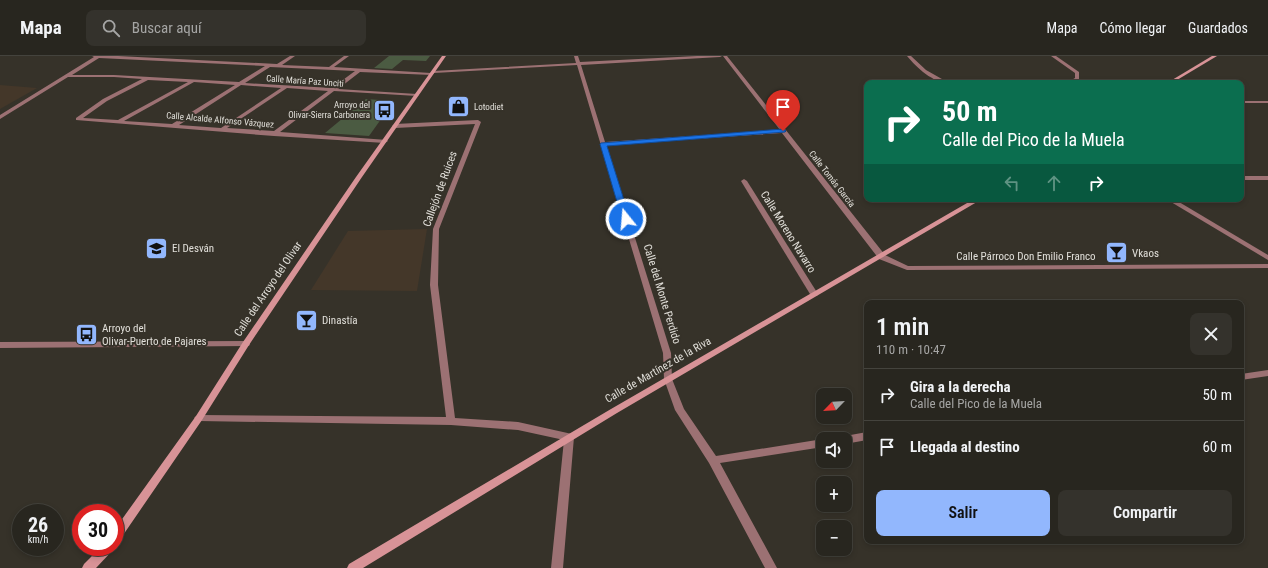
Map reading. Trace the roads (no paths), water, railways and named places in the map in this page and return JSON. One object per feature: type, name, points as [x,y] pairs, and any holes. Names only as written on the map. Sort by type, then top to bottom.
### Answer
[{"type":"street","points":[[94,56],[358,71],[432,73],[720,56]]},
{"type":"street","points":[[0,117],[100,56]]},
{"type":"street","points":[[277,66],[293,56]]},
{"type":"street","points":[[329,69],[347,56]]},
{"type":"street","name":"Calle del Arroyo del Olivar","points":[[124,525],[199,418],[246,344],[359,177],[444,56]]},
{"type":"street","name":"Calle del Monte Perdido","points":[[576,56],[667,353],[668,379],[680,410],[713,460],[772,568]]},
{"type":"street","name":"Calle Tomás García","points":[[725,56],[882,257]]},
{"type":"street","points":[[909,56],[924,71],[941,80]]},
{"type":"street","points":[[1053,56],[1077,73],[1077,79],[1075,80]]},
{"type":"street","points":[[1174,80],[1215,56]]},
{"type":"street","points":[[229,63],[235,59]]},
{"type":"street","points":[[173,126],[270,65]]},
{"type":"street","points":[[274,134],[358,71]]},
{"type":"street","name":"Calle María Paz Unciti","points":[[66,76],[114,76],[416,95]]},
{"type":"street","name":"Calle María Paz Unciti","points":[[78,119],[105,100],[146,79]]},
{"type":"street","points":[[120,121],[193,81]]},
{"type":"street","points":[[222,129],[286,87]]},
{"type":"street","points":[[1244,102],[1268,102]]},
{"type":"street","name":"Calle Alcalde Alfonso Vázquez","points":[[78,119],[385,141]]},
{"type":"street","name":"Callejón de Ruices","points":[[395,126],[478,122],[436,229],[434,285],[451,421]]},
{"type":"street","points":[[603,144],[783,131]]},
{"type":"street","points":[[1244,178],[1268,178]]},
{"type":"street","name":"Calle Moreno Navarro","points":[[744,181],[814,294]]},
{"type":"street","name":"Calle de Martínez de la Riva","points":[[353,568],[569,437],[814,294],[882,257],[974,202]]},
{"type":"street","points":[[1175,202],[1268,258]]},
{"type":"street","name":"Calle Párroco Don Emilio Franco","points":[[882,257],[907,268],[1268,266]]},
{"type":"street","points":[[0,345],[246,344]]},
{"type":"street","points":[[1244,377],[1268,373]]},
{"type":"street","points":[[199,418],[451,421],[518,426],[569,437],[557,568]]},
{"type":"street","points":[[852,439],[864,437]]},
{"type":"street","points":[[713,460],[816,444]]},
{"type":"street","points":[[88,568],[99,556]]},
{"type":"place","name":"Lotodiet","points":[[458,107]]},
{"type":"place","name":"Arroyo del Olivar-Sierra Carbonera","points":[[385,110]]},
{"type":"place","name":"El Desván","points":[[156,248]]},
{"type":"place","name":"Vkaos","points":[[1116,253]]},
{"type":"place","name":"Dinastía","points":[[306,320]]},
{"type":"place","name":"Arroyo del Olivar-Puerto de Pajares","points":[[86,334]]}]
